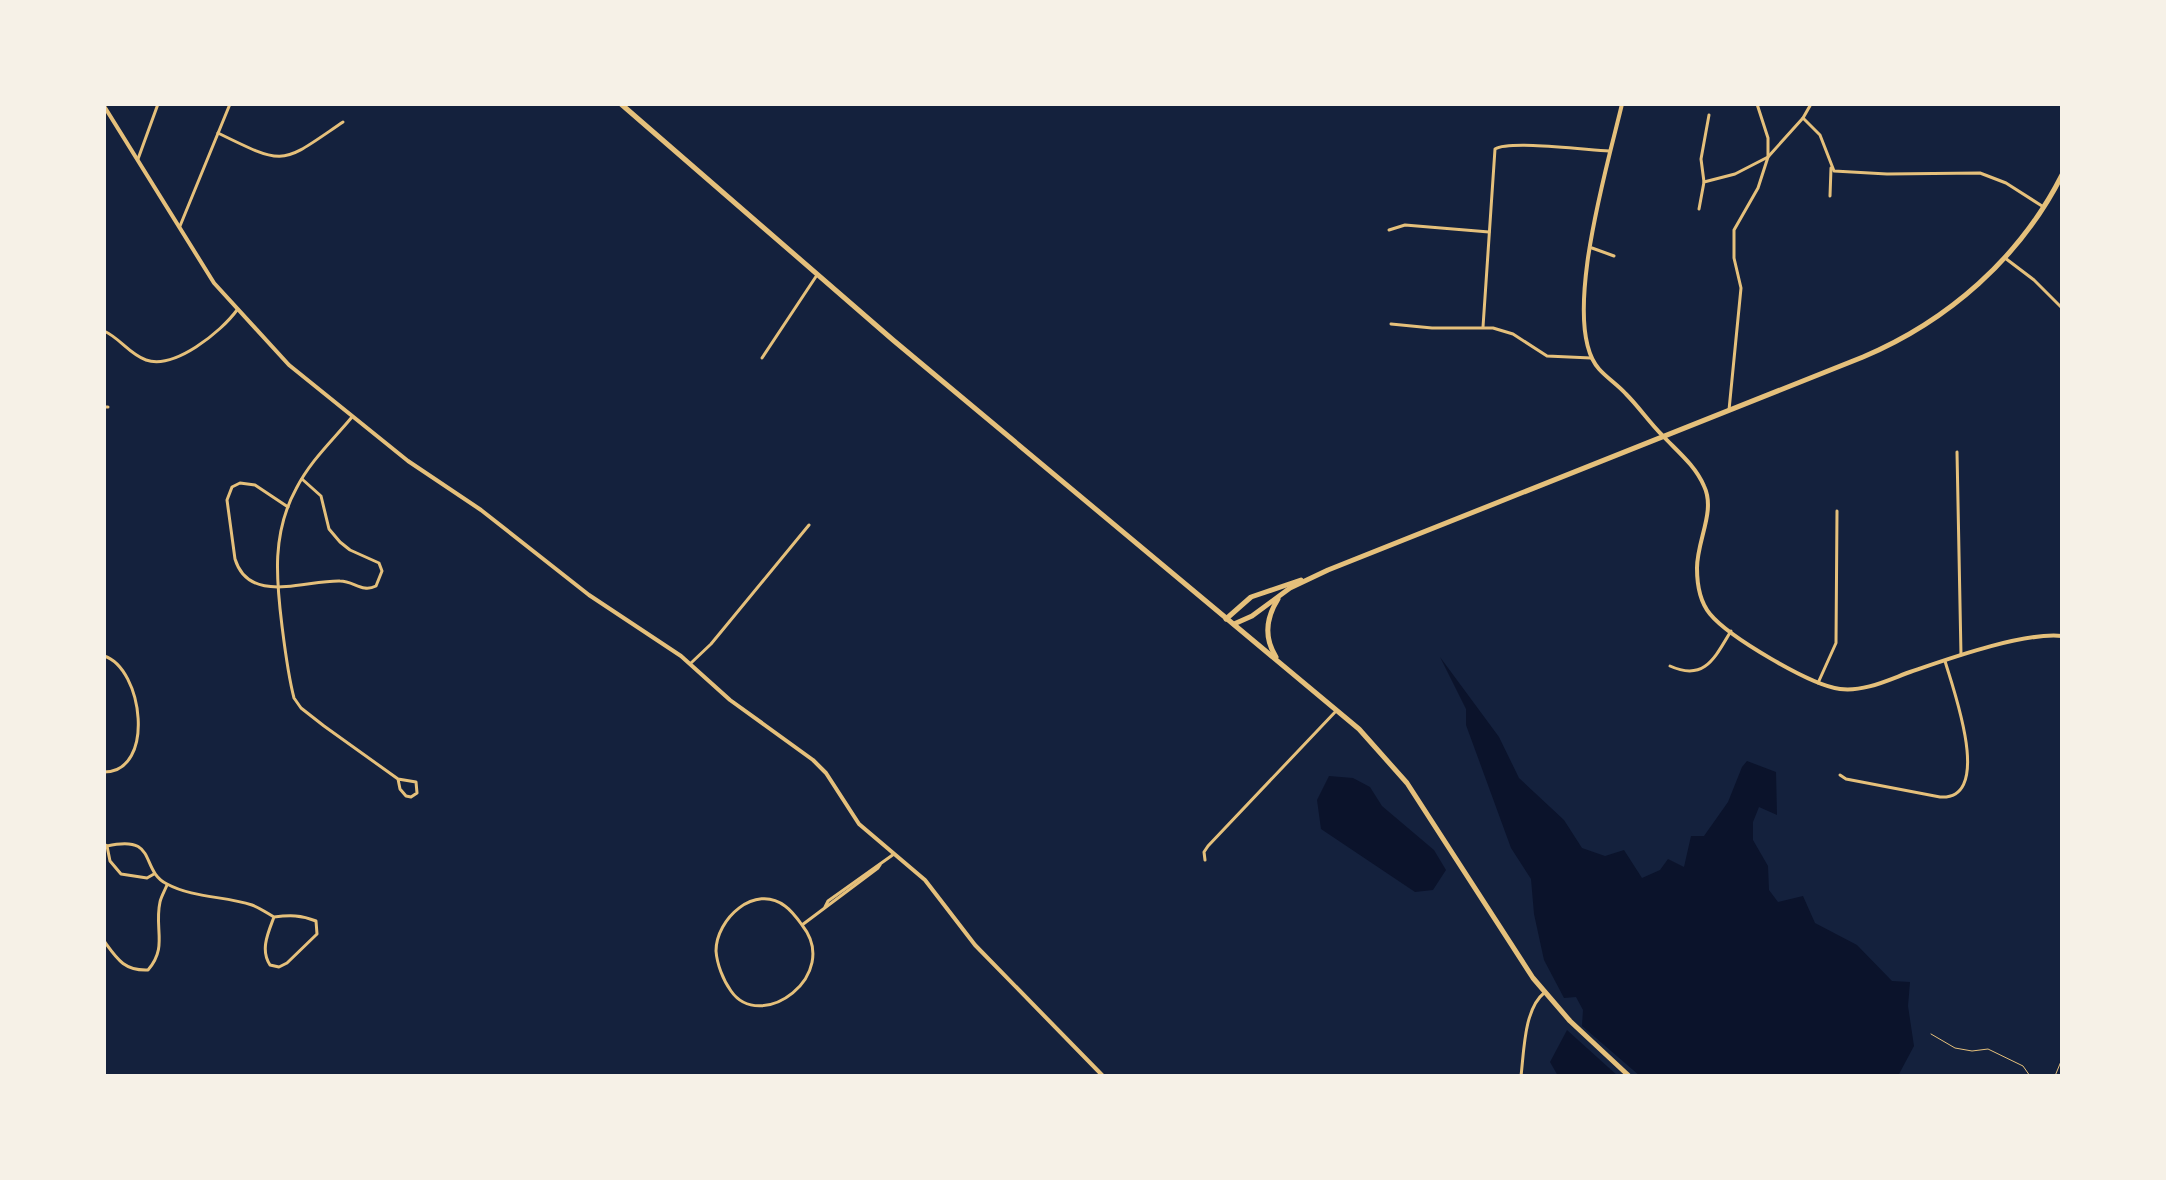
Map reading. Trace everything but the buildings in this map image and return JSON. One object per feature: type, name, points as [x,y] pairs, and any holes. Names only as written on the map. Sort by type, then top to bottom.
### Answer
[{"type":"main road","points":[[621,104],[893,340],[1337,710],[1380,751],[1407,783],[1544,993],[1629,1076]]},
{"type":"main road","points":[[1233,624],[1252,616],[1285,590],[1314,577],[1865,356],[1907,336],[1968,294],[2004,257],[2044,207],[2062,176]]},
{"type":"main road","points":[[1226,619],[1251,597],[1314,577]]},
{"type":"main road","points":[[1285,590],[1272,608],[1267,626],[1271,648],[1285,667]]},
{"type":"street","points":[[138,159],[158,104]]},
{"type":"street","points":[[180,226],[230,104]]},
{"type":"street","points":[[1622,104],[1609,151],[1592,248],[1583,319],[1585,341],[1600,371],[1625,392],[1681,453],[1704,485],[1709,509],[1698,548],[1697,582],[1712,616],[1794,673],[1841,689],[1865,689],[1961,655],[2043,634],[2062,636]]},
{"type":"street","points":[[1729,410],[1741,288],[1734,258],[1734,230],[1758,188],[1768,157],[1768,138],[1757,104]]},
{"type":"street","points":[[1704,182],[1735,174],[1768,157],[1803,118],[1811,104]]},
{"type":"street","points":[[104,106],[214,283],[289,365],[408,461],[481,510],[589,595],[691,663],[721,693],[813,760],[826,773],[859,824],[925,880],[975,945],[1103,1076]]},
{"type":"street","points":[[1699,209],[1704,182],[1701,159],[1709,115]]},
{"type":"street","points":[[1803,118],[1820,135],[1831,168],[1830,196]]},
{"type":"street","points":[[218,133],[258,153],[281,158],[299,151],[343,122]]},
{"type":"street","points":[[1483,327],[1493,154],[1498,146],[1609,151]]},
{"type":"street","points":[[1831,168],[1834,171],[1887,174],[1980,173],[2006,183],[2044,207]]},
{"type":"street","points":[[1389,230],[1405,225],[1489,232]]},
{"type":"street","points":[[1592,248],[1614,256]]},
{"type":"street","points":[[2004,257],[2034,280],[2062,308]]},
{"type":"street","points":[[762,358],[818,274]]},
{"type":"street","points":[[104,331],[140,357],[167,361],[188,352],[237,310]]},
{"type":"street","points":[[1391,324],[1432,328],[1483,327],[1513,334],[1547,356],[1591,358]]},
{"type":"street","points":[[352,417],[316,457],[288,507],[276,553],[277,587],[294,698],[301,708],[324,726],[398,779],[416,782],[417,793],[406,796],[400,789],[398,779]]},
{"type":"street","points":[[1957,452],[1961,655]]},
{"type":"street","points":[[288,507],[250,483],[236,485],[228,496],[237,568],[253,583],[277,587],[342,581],[368,590],[376,586],[382,576],[381,567],[376,560],[350,550],[334,536],[326,522],[321,496],[302,479]]},
{"type":"street","points":[[1818,683],[1835,648],[1837,633],[1837,511]]},
{"type":"street","points":[[691,663],[711,644],[809,525]]},
{"type":"street","points":[[1670,666],[1689,672],[1708,666],[1731,631]]},
{"type":"street","points":[[104,656],[119,667],[129,684],[138,707],[139,720],[130,760],[110,772],[104,772]]},
{"type":"street","points":[[1840,775],[1846,779],[1940,797],[1959,792],[1965,775],[1968,744],[1945,661]]},
{"type":"street","points":[[1205,860],[1204,852],[1208,846],[1337,710]]},
{"type":"street","points":[[154,874],[147,878],[121,874],[110,861],[106,845],[124,843],[141,849],[148,856],[154,874],[167,885],[253,906],[274,917],[292,915],[316,921],[319,928],[317,934],[279,967],[270,965],[265,958],[265,942],[274,917]]},
{"type":"street","points":[[802,925],[895,854]]},
{"type":"street","points":[[104,941],[123,965],[134,971],[148,970],[157,960],[160,902],[167,885]]},
{"type":"street","points":[[771,900],[786,906],[802,925],[814,952],[807,979],[776,1003],[751,1007],[741,1003],[723,976],[716,951],[718,939],[730,918],[747,902],[771,900]]},
{"type":"street","points":[[1521,1076],[1531,1015],[1537,999],[1544,993]]},
{"type":"path","points":[[1931,1034],[1955,1048],[1972,1051],[1988,1049],[2023,1066],[2030,1076]]},
{"type":"path","points":[[2055,1076],[2062,1059]]},
{"type":"water","points":[[1440,657],[1499,737],[1519,778],[1564,820],[1582,848],[1605,856],[1624,850],[1642,878],[1660,870],[1668,859],[1684,867],[1691,836],[1704,836],[1728,802],[1747,761],[1776,772],[1777,815],[1759,807],[1753,822],[1753,840],[1768,866],[1769,890],[1778,902],[1803,896],[1815,923],[1857,945],[1892,981],[1910,982],[1908,1006],[1914,1046],[1898,1076],[1640,1076],[1582,1026],[1583,1010],[1576,997],[1564,998],[1544,960],[1534,914],[1531,879],[1511,848],[1466,725],[1466,709]]},
{"type":"water","points":[[1329,776],[1353,778],[1370,787],[1382,806],[1434,850],[1446,870],[1433,890],[1415,892],[1321,829],[1317,800]]},
{"type":"water","points":[[1567,1030],[1618,1076],[1558,1076],[1550,1062]]}]
